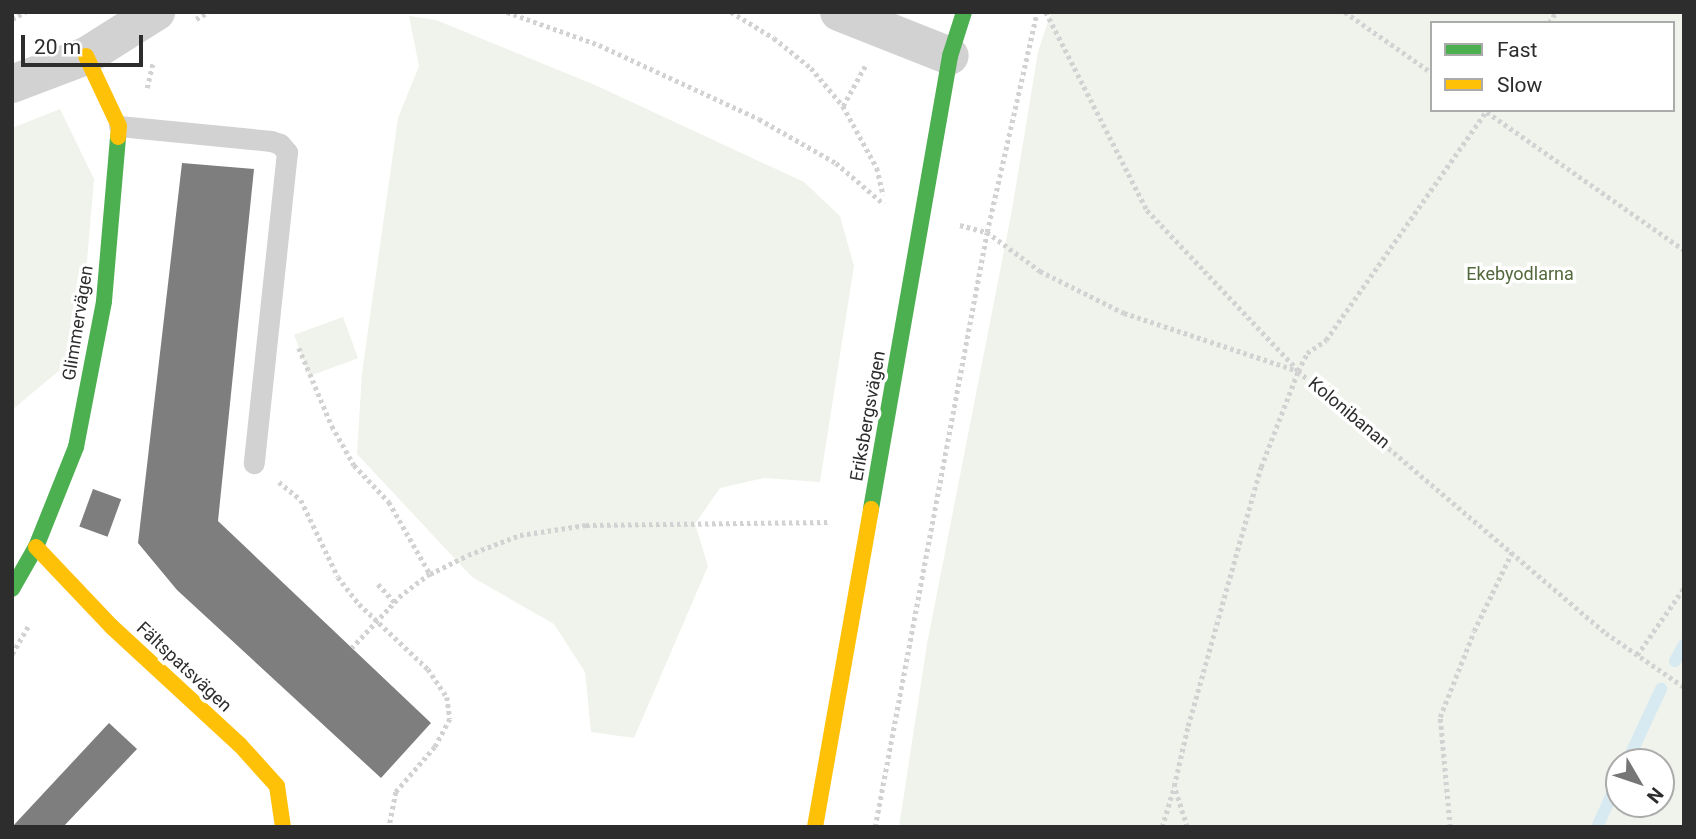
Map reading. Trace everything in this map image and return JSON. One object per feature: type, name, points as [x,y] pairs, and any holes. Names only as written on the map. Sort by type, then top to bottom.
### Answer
[{"type":"street","points":[[12,84],[86,56],[156,12]]},
{"type":"street","points":[[839,12],[950,56]]},
{"type":"street","name":"Eriksbergsvägen","points":[[815,827],[950,56],[964,12]]},
{"type":"street","points":[[86,56],[119,126]]},
{"type":"street","name":"Glimmervägen","points":[[12,589],[36,547],[76,447],[104,301],[119,126]]},
{"type":"street","name":"Fältspatsvägen","points":[[36,547],[112,627],[240,745],[277,786],[283,827]]},
{"type":"lane","points":[[119,126],[271,141],[280,144],[287,152],[254,463]]},
{"type":"path","points":[[12,19],[25,12]]},
{"type":"path","points":[[507,12],[600,45],[759,118],[836,163],[885,204]]},
{"type":"path","points":[[731,12],[774,37],[811,68],[843,106],[877,168],[886,216]]},
{"type":"path","points":[[875,827],[987,232],[1037,12]]},
{"type":"path","points":[[1046,12],[1147,210],[1298,371]]},
{"type":"path","points":[[1345,12],[1430,72]]},
{"type":"path","points":[[1162,827],[1261,467],[1298,371],[1307,353],[1326,340],[1485,112]]},
{"type":"path","points":[[1487,112],[1684,250]]},
{"type":"path","name":"Kolonibanan","points":[[923,215],[987,232],[1040,271],[1124,313],[1298,371],[1606,634],[1684,688]]},
{"type":"path","points":[[268,334],[297,344],[332,426],[348,456],[389,502],[430,574]]},
{"type":"path","points":[[254,463],[301,500],[338,577],[379,623],[428,669],[447,697],[450,719],[436,747],[396,792],[390,827]]},
{"type":"path","points":[[352,648],[396,603],[430,574],[468,555],[520,535],[586,525],[838,522]]},
{"type":"path","points":[[1450,827],[1440,717],[1474,631],[1512,552]]},
{"type":"path","points":[[378,584],[396,603]]},
{"type":"path","points":[[1637,654],[1684,588]]},
{"type":"path","points":[[1174,786],[1187,827]]},
{"type":"green space","name":"Ekebyodlarna","points":[[1051,12],[1684,12],[1684,827],[899,827],[927,644],[1012,210],[1038,52]]},
{"type":"green space","points":[[409,16],[436,20],[595,85],[804,182],[840,216],[854,266],[820,482],[764,478],[720,488],[695,524],[708,566],[634,738],[591,732],[585,672],[554,624],[472,577],[357,454],[362,373],[398,118],[419,66]]},
{"type":"green space","points":[[60,109],[94,179],[79,354],[12,410],[12,128]]},
{"type":"green space","points":[[343,317],[358,358],[309,376],[294,335]]},
{"type":"building","points":[[182,163],[254,169],[218,521],[431,723],[381,778],[177,590],[138,543]]},
{"type":"building","points":[[93,489],[121,499],[108,537],[79,527]]},
{"type":"building","points":[[109,723],[137,749],[63,827],[12,827]]},
{"type":"waterway","points":[[1675,661],[1684,645]]},
{"type":"waterway","points":[[1634,748],[1661,689]]},
{"type":"waterway","points":[[1598,825],[1605,810]]},
{"type":"traffic: fast","points":[[871,509],[950,56],[964,12]]},
{"type":"traffic: fast","points":[[12,589],[36,547],[76,447],[104,301],[118,137]]},
{"type":"traffic: slow","points":[[86,56],[119,126],[118,137]]},
{"type":"traffic: slow","points":[[815,827],[871,509]]},
{"type":"traffic: slow","points":[[36,547],[112,627],[240,745],[277,786],[283,827]]}]
